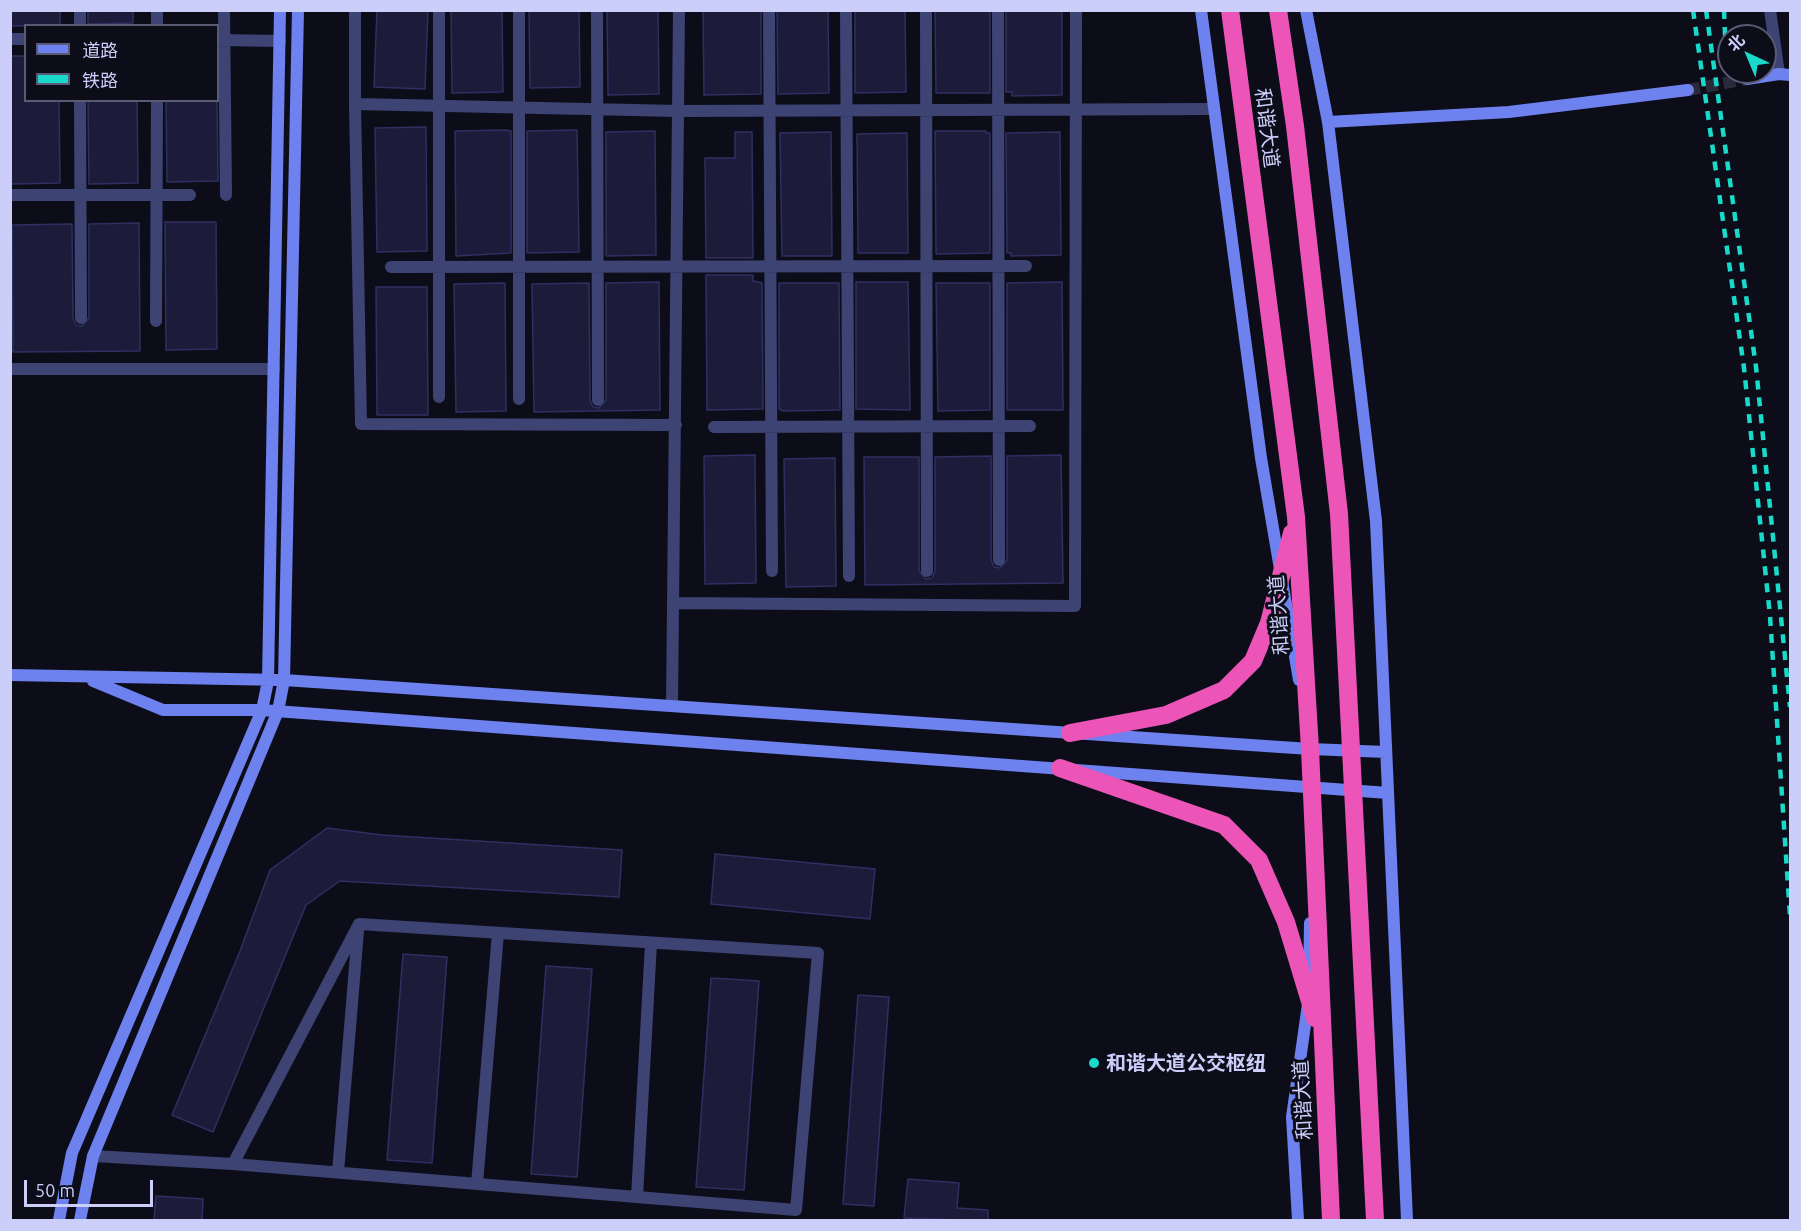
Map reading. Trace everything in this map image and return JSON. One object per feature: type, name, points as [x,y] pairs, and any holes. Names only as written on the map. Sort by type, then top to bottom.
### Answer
[{"type":"highway","name":"和谐大道","points":[[1230,10],[1296,517],[1310,749],[1331,1221]]},
{"type":"highway","name":"和谐大道","points":[[1278,10],[1295,126],[1339,514],[1375,1221]]},
{"type":"highway","points":[[1070,733],[1166,715],[1224,690],[1253,662],[1269,623],[1296,517]]},
{"type":"highway","points":[[1060,768],[1224,825],[1259,860],[1286,922],[1323,1044]]},
{"type":"street","points":[[224,10],[221,40],[226,195]]},
{"type":"street","points":[[59,1221],[72,1153],[262,710],[268,681],[280,10]]},
{"type":"street","points":[[80,1221],[93,1156],[278,711],[284,680],[298,10]]},
{"type":"street","points":[[355,10],[361,424],[675,425]]},
{"type":"street","points":[[439,397],[440,10]]},
{"type":"street","points":[[519,10],[519,399]]},
{"type":"street","points":[[597,10],[598,400]]},
{"type":"street","points":[[672,706],[679,10]]},
{"type":"street","points":[[769,10],[772,571]]},
{"type":"street","points":[[846,10],[849,576]]},
{"type":"street","points":[[926,10],[927,571]]},
{"type":"street","points":[[998,10],[999,560]]},
{"type":"street","points":[[674,603],[1075,606],[1076,10]]},
{"type":"street","points":[[1201,10],[1262,458],[1310,749]]},
{"type":"street","points":[[1306,10],[1328,122],[1376,520],[1407,1221]]},
{"type":"street","points":[[1770,10],[1785,74]]},
{"type":"street","points":[[221,40],[280,41]]},
{"type":"street","points":[[1328,122],[1509,112],[1688,90]]},
{"type":"street","points":[[80,102],[81,318]]},
{"type":"street","points":[[156,321],[157,102]]},
{"type":"street","points":[[355,104],[679,111],[1214,109]]},
{"type":"street","points":[[10,195],[190,195]]},
{"type":"street","points":[[392,267],[1026,266]]},
{"type":"street","points":[[10,369],[274,369]]},
{"type":"street","points":[[714,426],[1030,426]]},
{"type":"street","points":[[10,675],[284,680],[1310,749],[1386,752]]},
{"type":"street","points":[[86,678],[163,710],[278,711],[1388,793]]},
{"type":"street","points":[[1298,1221],[1293,1117],[1309,997],[1311,787]]},
{"type":"street","points":[[93,1156],[338,1172],[796,1210],[818,953],[359,924]]},
{"type":"street","points":[[233,1164],[359,924]]},
{"type":"street","points":[[338,1172],[359,924]]},
{"type":"street","points":[[477,1184],[498,933]]},
{"type":"street","points":[[637,1197],[651,943]]},
{"type":"building","points":[[10,10],[60,10],[60,24],[10,26]]},
{"type":"building","points":[[88,10],[133,10],[133,23],[88,24]]},
{"type":"building","points":[[377,10],[428,10],[425,89],[374,87]]},
{"type":"building","points":[[451,10],[502,10],[503,92],[452,93]]},
{"type":"building","points":[[529,10],[579,10],[580,87],[530,88]]},
{"type":"building","points":[[607,10],[658,10],[659,94],[608,95]]},
{"type":"building","points":[[703,10],[761,10],[761,94],[704,95]]},
{"type":"building","points":[[777,10],[828,10],[829,93],[778,94]]},
{"type":"building","points":[[855,10],[905,10],[906,92],[855,93]]},
{"type":"building","points":[[935,10],[990,10],[990,93],[936,93]]},
{"type":"building","points":[[1006,10],[1062,10],[1062,95],[1012,96],[1012,92],[1006,92]]},
{"type":"building","points":[[10,56],[24,56],[24,102],[59,102],[60,183],[10,184]]},
{"type":"building","points":[[88,102],[137,102],[138,183],[89,184]]},
{"type":"building","points":[[166,102],[217,102],[218,181],[167,182]]},
{"type":"building","points":[[426,127],[427,251],[377,252],[375,128]]},
{"type":"building","points":[[577,130],[579,252],[527,253],[527,131]]},
{"type":"building","points":[[455,131],[511,131],[511,253],[456,256]]},
{"type":"building","points":[[655,131],[656,255],[606,256],[606,132]]},
{"type":"building","points":[[935,131],[986,131],[990,133],[990,253],[936,254]]},
{"type":"building","points":[[735,132],[752,132],[753,258],[706,258],[705,158],[735,158]]},
{"type":"building","points":[[831,132],[832,256],[782,256],[780,133]]},
{"type":"building","points":[[1060,132],[1061,255],[1011,256],[1011,253],[1007,253],[1006,133]]},
{"type":"building","points":[[907,133],[908,253],[858,253],[857,134]]},
{"type":"building","points":[[165,222],[216,222],[217,349],[166,350]]},
{"type":"building","points":[[139,223],[140,351],[13,352],[12,225],[72,224],[73,318],[76,325],[82,326],[89,318],[89,224]]},
{"type":"building","points":[[706,275],[753,275],[753,281],[762,283],[763,409],[707,410]]},
{"type":"building","points":[[659,282],[660,410],[534,412],[532,284],[589,283],[590,400],[593,407],[599,408],[606,400],[606,283]]},
{"type":"building","points":[[856,282],[908,282],[910,410],[856,409]]},
{"type":"building","points":[[1062,282],[1063,410],[1007,410],[1007,283]]},
{"type":"building","points":[[505,283],[506,411],[456,412],[454,284]]},
{"type":"building","points":[[779,283],[839,283],[840,410],[783,411],[779,409]]},
{"type":"building","points":[[936,283],[990,283],[990,410],[938,411]]},
{"type":"building","points":[[376,287],[427,287],[428,415],[377,415]]},
{"type":"building","points":[[755,455],[756,583],[705,584],[704,456]]},
{"type":"building","points":[[1061,455],[1063,583],[865,585],[864,457],[919,457],[919,571],[926,579],[932,578],[935,571],[935,457],[991,456],[991,560],[994,567],[1000,568],[1007,560],[1007,456]]},
{"type":"building","points":[[835,458],[836,586],[786,587],[784,459]]},
{"type":"building","points":[[327,828],[382,835],[622,850],[619,897],[340,881],[306,905],[213,1132],[172,1115],[240,951],[270,870]]},
{"type":"building","points":[[715,854],[875,869],[870,919],[711,904]]},
{"type":"building","points":[[403,954],[447,957],[432,1163],[387,1160]]},
{"type":"building","points":[[546,966],[592,969],[577,1177],[531,1174]]},
{"type":"building","points":[[711,978],[759,981],[744,1190],[696,1187]]},
{"type":"building","points":[[858,995],[889,997],[874,1206],[843,1204]]},
{"type":"building","points":[[908,1179],[959,1183],[957,1208],[988,1210],[988,1221],[904,1218]]},
{"type":"building","points":[[156,1196],[203,1199],[202,1221],[154,1221]]},
{"type":"tunnel","points":[[1688,90],[1720,84]]},
{"type":"railway","points":[[1693,10],[1744,368],[1770,616],[1790,916]]},
{"type":"railway","points":[[1706,10],[1756,367],[1790,707]]},
{"type":"railway","points":[[1724,10],[1725,24]]},
{"type":"place","name":"和谐大道公交枢纽","points":[[1094,1063]]}]
